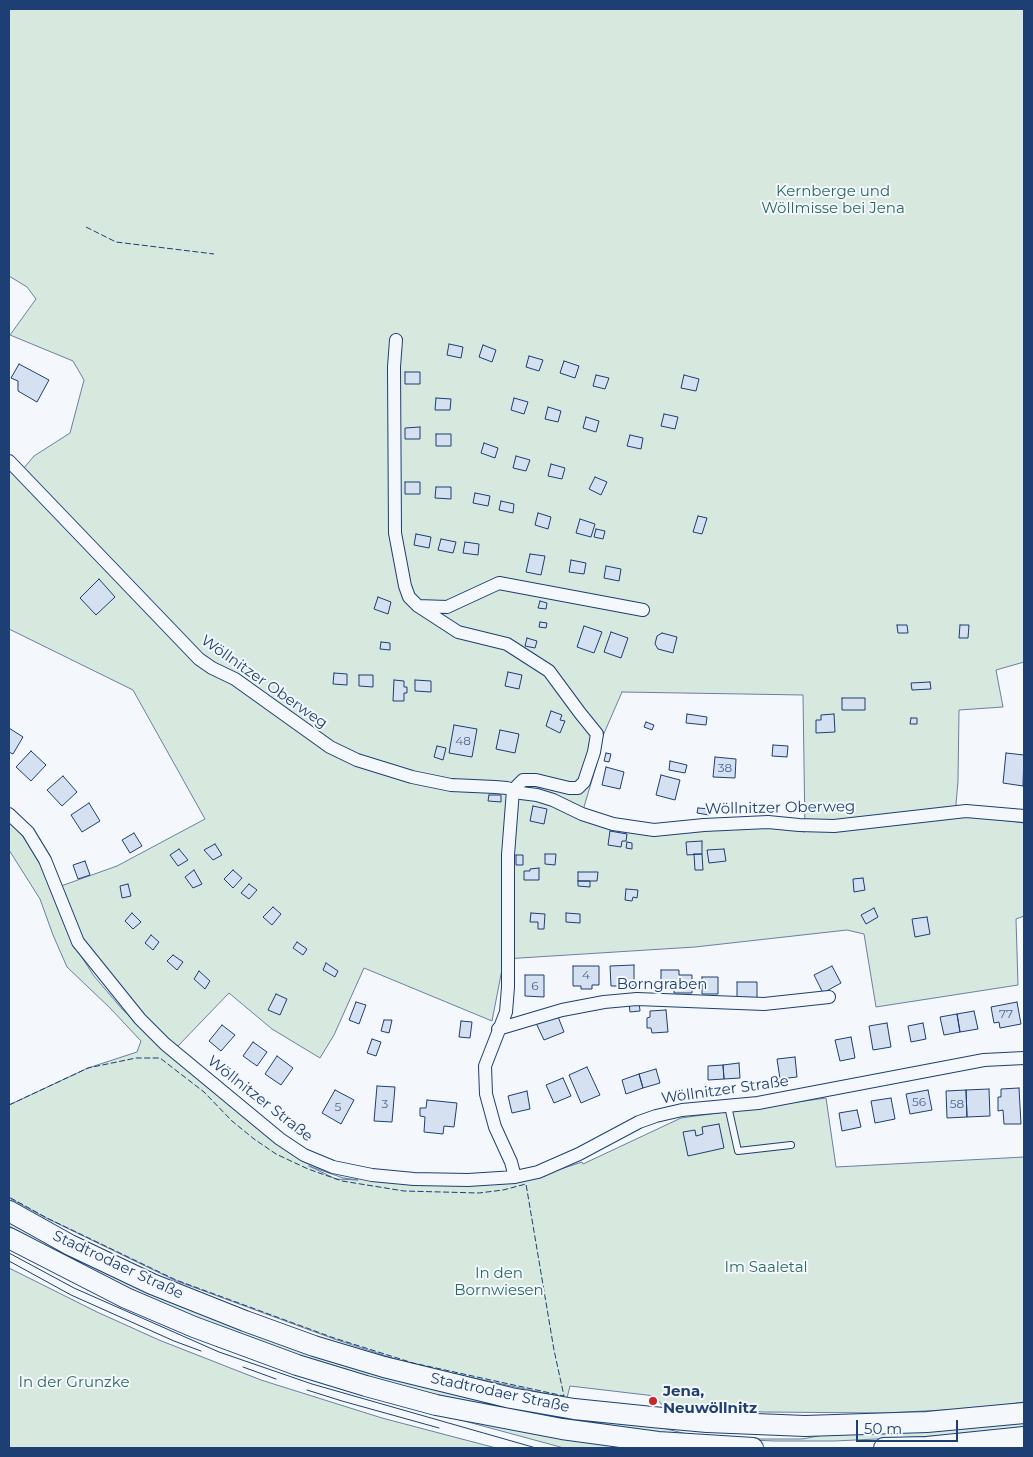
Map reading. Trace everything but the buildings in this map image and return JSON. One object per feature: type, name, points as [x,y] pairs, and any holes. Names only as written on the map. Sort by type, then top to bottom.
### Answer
[{"type":"main road","name":"Stadtrodaer Straße","points":[[9,1211],[70,1245],[152,1284],[245,1322],[314,1346],[384,1367],[511,1398],[565,1407],[753,1448]]},
{"type":"main road","name":"Stadtrodaer Straße","points":[[9,1238],[126,1298],[194,1327],[297,1365],[436,1405],[500,1418],[616,1437],[705,1437],[805,1426],[927,1422],[1024,1413]]},
{"type":"main road","points":[[884,1448],[944,1445],[1024,1437]]},
{"type":"street","points":[[396,340],[394,367],[396,533],[405,586],[409,597],[418,606],[458,632],[507,644],[549,670],[597,734],[594,752],[584,782],[578,788],[569,788],[536,780],[523,780],[512,790],[508,855],[508,987],[506,1012],[485,1066],[486,1094],[495,1127],[516,1177]]},
{"type":"street","name":"Wöllnitzer Oberweg","points":[[9,461],[199,659],[212,668],[235,679],[330,747],[357,760],[412,777],[450,786],[495,787],[512,790],[553,800],[582,814],[613,824],[654,830],[768,822],[834,826],[966,811],[1024,816]]},
{"type":"street","points":[[418,606],[448,607],[498,583],[643,610]]},
{"type":"street","name":"Wöllnitzer Straße","points":[[9,814],[28,832],[45,860],[78,942],[140,1019],[165,1044],[280,1139],[304,1155],[334,1167],[372,1175],[414,1179],[468,1180],[516,1177],[538,1172],[579,1154],[639,1122],[656,1116],[682,1110],[758,1103],[984,1060],[1024,1058]]},
{"type":"street","name":"Borngraben","points":[[498,1029],[562,1010],[604,1002],[637,999],[764,1004],[828,997]]},
{"type":"lane","points":[[728,1106],[738,1151],[791,1145]]},
{"type":"green space","name":"Kernberge und Wöllmisse bei Jena","points":[[9,9],[1024,9],[1024,662],[996,670],[1003,707],[959,710],[958,781],[955,816],[1024,823],[1024,916],[1016,919],[1018,985],[876,1007],[864,934],[847,930],[695,947],[504,959],[492,1021],[364,968],[334,1035],[320,1058],[272,1029],[229,993],[177,1047],[113,984],[77,930],[61,886],[117,866],[205,819],[133,690],[9,629],[9,456],[23,469],[34,456],[70,433],[84,380],[73,361],[10,335],[36,299],[27,287],[9,276]],"holes":[[[622,692],[803,695],[805,832],[765,826],[605,826],[581,817],[600,753],[602,738]]]},
{"type":"green space","points":[[9,821],[30,844],[38,857],[74,945],[94,976],[122,1009],[149,1034],[294,1153],[405,1181],[561,1169],[582,1162],[583,1164],[681,1118],[826,1098],[836,1167],[1024,1157],[1024,1402],[984,1408],[885,1413],[763,1412],[661,1404],[655,1396],[570,1386],[567,1398],[414,1365],[334,1339],[174,1280],[9,1198],[9,1105],[88,1068],[137,1052],[141,1041],[67,967],[40,899],[9,850]],"holes":[[[309,1166],[343,1178],[358,1180],[336,1179]]]},
{"type":"green space","points":[[9,1217],[238,1325],[687,1434],[685,1436],[511,1412],[384,1382],[269,1346],[180,1311],[109,1279],[9,1226]]},
{"type":"green space","name":"In der Grunzke","points":[[9,1268],[97,1312],[159,1340],[261,1380],[382,1418],[496,1448],[9,1448]]},
{"type":"green space","points":[[193,1333],[638,1448],[564,1448],[457,1419]]},
{"type":"green space","points":[[1024,1419],[1024,1428],[978,1434],[835,1441],[723,1439],[802,1439],[829,1434]]},
{"type":"tram line","points":[[9,1253],[74,1288],[219,1352],[312,1384],[536,1448]]},
{"type":"tram line","points":[[9,1261],[71,1295],[201,1351]]},
{"type":"tram line","points":[[243,1367],[276,1379]]},
{"type":"tram line","points":[[307,1390],[439,1428]]},
{"type":"fence","points":[[86,227],[116,242],[214,254]]},
{"type":"fence","points":[[9,1105],[88,1068],[136,1058],[160,1058],[204,1092],[232,1121],[276,1154],[308,1169],[342,1181],[404,1191],[479,1193],[503,1190],[526,1184],[554,1350],[564,1396],[413,1363],[334,1338],[176,1280],[47,1218],[9,1197]]},
{"type":"place","name":"Jena, Neuwöllnitz","points":[[653,1401]]},
{"type":"park label","name":"Im Saaletal","points":[[766,1268]]},
{"type":"park label","name":"In den Bornwiesen","points":[[499,1282]]}]
